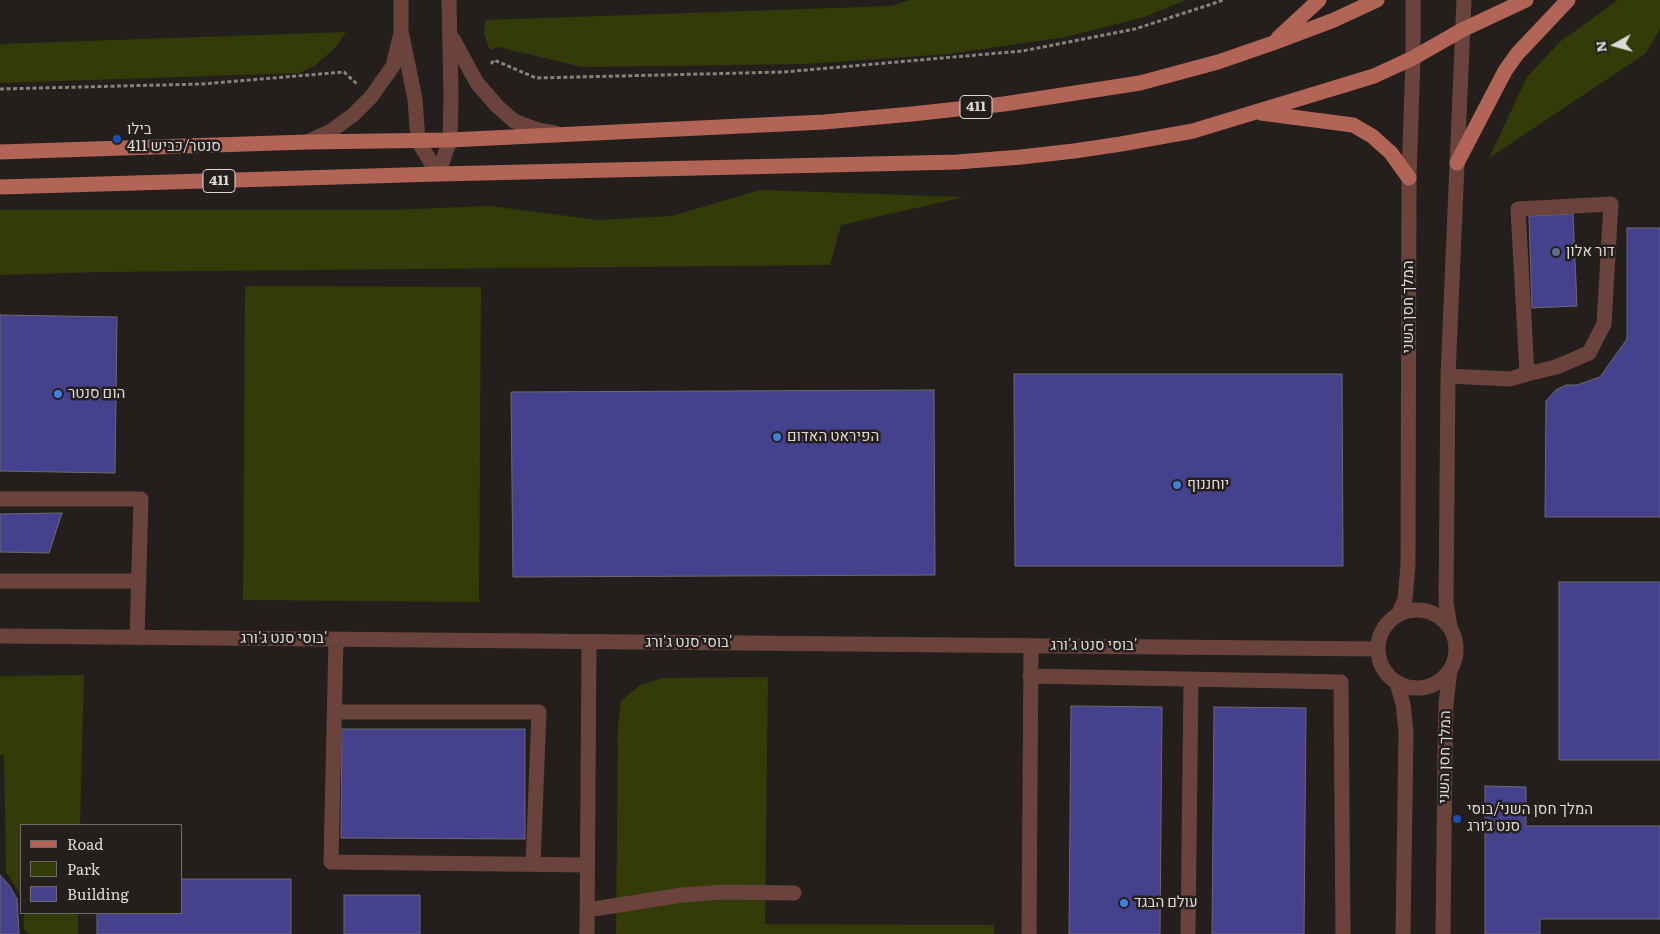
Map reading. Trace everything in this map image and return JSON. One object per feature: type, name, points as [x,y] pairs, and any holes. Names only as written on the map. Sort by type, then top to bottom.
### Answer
[{"type":"main road","points":[[1272,43],[1319,0]]},
{"type":"main road","name":"411","points":[[0,152],[307,142],[450,140],[824,122],[1004,104],[1140,83],[1218,62],[1334,20],[1378,0]]},
{"type":"main road","name":"411","points":[[0,187],[438,174],[956,162],[1011,158],[1121,144],[1193,130],[1374,76],[1414,58],[1462,30],[1526,0]]},
{"type":"main road","points":[[1457,163],[1505,71],[1517,54],[1568,0]]},
{"type":"main road","points":[[1255,112],[1353,125],[1372,136],[1391,153],[1409,178]]},
{"type":"street","points":[[401,0],[401,31],[415,99],[418,141],[438,174]]},
{"type":"street","points":[[438,174],[450,140],[449,0]]},
{"type":"street","name":"המלך חסן השני","points":[[1399,613],[1405,599],[1408,566],[1409,178],[1414,58],[1413,0]]},
{"type":"street","points":[[1450,627],[1433,612],[1411,610],[1399,613],[1388,622],[1380,633],[1377,649],[1382,667],[1397,683],[1419,688],[1440,680],[1450,670],[1456,654],[1455,640],[1450,627],[1446,602],[1448,376],[1464,0]]},
{"type":"street","points":[[307,142],[331,131],[353,115],[371,97],[393,66],[401,31]]},
{"type":"street","points":[[450,35],[477,82],[497,106],[514,121],[538,130],[559,134]]},
{"type":"street","points":[[1448,376],[1510,379],[1556,367],[1589,352],[1604,324],[1611,204],[1518,209],[1527,374]]},
{"type":"street","points":[[0,499],[141,499],[137,638]]},
{"type":"street","points":[[0,581],[138,581]]},
{"type":"street","name":"בוסי סנט ג'ורג'","points":[[0,636],[1377,649]]},
{"type":"street","points":[[336,639],[330,862],[587,864]]},
{"type":"street","points":[[586,934],[589,642]]},
{"type":"street","points":[[1029,934],[1031,646]]},
{"type":"street","name":"המלך חסן השני","points":[[1442,934],[1446,703],[1450,670]]},
{"type":"street","points":[[1030,676],[1341,682],[1343,934]]},
{"type":"street","points":[[1188,934],[1191,679]]},
{"type":"street","points":[[1397,683],[1404,704],[1406,732],[1403,934]]},
{"type":"street","points":[[334,712],[539,712],[533,864]]},
{"type":"street","points":[[587,910],[682,895],[724,892],[794,893]]},
{"type":"path","points":[[477,82],[494,60],[536,78],[784,72],[1022,51],[1135,28],[1224,0]]},
{"type":"path","points":[[0,89],[202,84],[344,72],[371,97]]},
{"type":"green space","points":[[909,0],[1186,0],[1144,17],[1066,37],[948,54],[806,64],[583,67],[498,47],[490,50],[484,34],[485,20],[892,6]]},
{"type":"green space","points":[[1618,0],[1660,0],[1660,29],[1646,53],[1489,158],[1527,77],[1561,41]]},
{"type":"green space","points":[[346,32],[334,49],[314,66],[299,73],[0,83],[0,44]]},
{"type":"green space","points":[[760,190],[964,197],[841,225],[830,265],[99,272],[0,275],[0,210],[389,210],[490,206],[598,220],[672,216]]},
{"type":"green space","points":[[245,286],[481,287],[479,602],[243,600]]},
{"type":"green space","points":[[84,675],[80,824],[20,824],[20,896],[6,872],[4,755],[0,755],[0,676]]},
{"type":"green space","points":[[768,677],[765,924],[994,925],[994,934],[616,934],[618,725],[621,701],[640,685],[663,678]]},
{"type":"green space","points":[[24,914],[78,914],[78,934],[30,934],[24,930]]},
{"type":"building","points":[[1573,214],[1577,306],[1532,308],[1529,216]]},
{"type":"building","points":[[1627,228],[1660,228],[1660,517],[1545,517],[1546,401],[1556,390],[1566,385],[1577,385],[1600,377],[1627,339]]},
{"type":"building","name":"הום סנטר","points":[[0,315],[117,317],[115,473],[0,471]]},
{"type":"building","points":[[1014,374],[1342,374],[1343,566],[1015,566]]},
{"type":"building","points":[[934,390],[935,575],[513,577],[511,392]]},
{"type":"building","points":[[62,513],[49,553],[0,552],[0,514]]},
{"type":"building","points":[[1559,582],[1660,582],[1660,760],[1559,760]]},
{"type":"building","points":[[1071,706],[1162,707],[1160,934],[1069,934]]},
{"type":"building","points":[[1214,707],[1306,708],[1304,934],[1212,934]]},
{"type":"building","points":[[342,729],[525,729],[525,839],[341,838]]},
{"type":"building","points":[[1485,786],[1526,787],[1526,826],[1660,826],[1660,919],[1540,919],[1540,934],[1485,934]]},
{"type":"building","points":[[0,875],[9,885],[17,899],[19,934],[0,934]]},
{"type":"building","points":[[182,879],[291,879],[291,934],[97,934],[97,914],[182,914]]},
{"type":"building","points":[[344,895],[420,895],[420,934],[344,934]]},
{"type":"place","name":"בילו סנטר/כביש 411","points":[[117,139]]},
{"type":"place","name":"דור אלון","points":[[1556,252]]},
{"type":"place","name":"הום סנטר","points":[[58,394]]},
{"type":"place","name":"הפיראט האדום","points":[[777,437]]},
{"type":"place","name":"יוחננוף","points":[[1177,485]]},
{"type":"place","name":"המלך חסן השני/בוסי סנט ג׳ורג","points":[[1457,819]]},
{"type":"place","name":"עולם הבגד","points":[[1124,903]]}]
